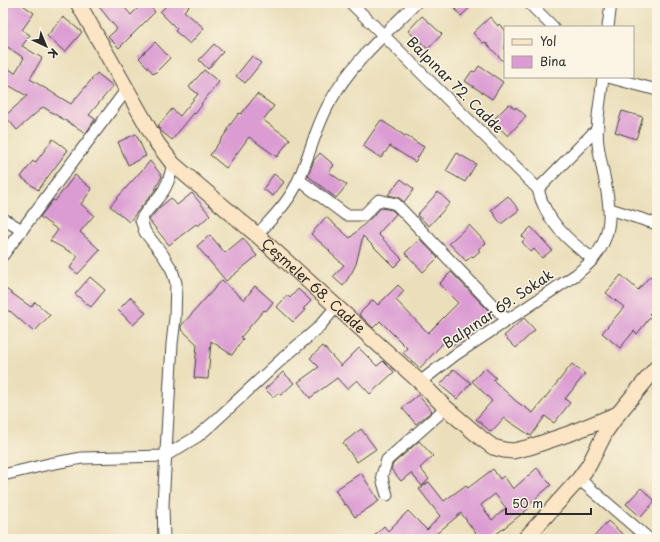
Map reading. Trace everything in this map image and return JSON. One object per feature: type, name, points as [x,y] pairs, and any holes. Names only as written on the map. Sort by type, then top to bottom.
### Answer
[{"type":"street","name":"Çeşmeler 68. Cadde","points":[[78,3],[157,142],[173,164],[257,235],[337,306],[420,382],[446,408],[481,438],[493,447],[513,451],[530,447],[571,433],[618,414]]},
{"type":"street","name":"Balpınar 72. Cadde","points":[[351,3],[538,189]]},
{"type":"street","points":[[257,235],[285,204],[299,180],[329,104],[336,91],[354,68],[384,35],[416,3]]},
{"type":"street","points":[[529,3],[552,26]]},
{"type":"street","points":[[608,26],[611,3]]},
{"type":"street","name":"Balpınar 69. Sokak","points":[[420,382],[455,355],[577,274],[593,259],[600,248],[606,236],[610,209],[598,144],[603,78]]},
{"type":"street","points":[[612,78],[657,90]]},
{"type":"street","points":[[3,255],[127,90]]},
{"type":"street","points":[[593,259],[566,238],[556,226],[544,208],[538,189],[598,128]]},
{"type":"street","points":[[164,539],[163,504],[176,283],[172,270],[145,232],[141,220],[144,214],[164,190],[169,180],[173,164]]},
{"type":"street","points":[[299,180],[346,215],[364,215],[379,200],[396,204],[507,320]]},
{"type":"street","points":[[610,209],[657,224]]},
{"type":"street","points":[[3,219],[22,230]]},
{"type":"street","points":[[3,475],[82,458],[166,456],[198,436],[213,423],[317,329],[337,306]]},
{"type":"street","points":[[525,539],[579,479],[589,465],[606,431],[618,414],[657,367]]},
{"type":"street","points":[[387,495],[382,475],[388,460],[446,408]]},
{"type":"street","points":[[579,479],[649,539]]},
{"type":"building","points":[[3,3],[20,3],[34,13],[22,30],[30,35],[22,46],[42,58],[30,79],[71,104],[97,73],[113,86],[89,115],[95,119],[86,133],[43,107],[17,130],[5,116],[27,96],[3,82],[3,65],[15,73],[24,58],[3,44],[3,32],[7,26],[3,23]]},
{"type":"building","points":[[96,3],[121,3],[131,15],[143,3],[147,3],[155,12],[119,48],[108,37],[117,29]]},
{"type":"building","points":[[169,3],[192,3],[184,11],[204,28],[190,44],[175,31],[177,29],[160,12]]},
{"type":"building","points":[[450,3],[475,3],[461,16]]},
{"type":"building","points":[[422,16],[442,34],[428,49],[408,31]]},
{"type":"building","points":[[63,17],[82,32],[65,52],[47,36]]},
{"type":"building","points":[[490,17],[498,26],[499,24],[504,29],[504,62],[485,42],[483,43],[473,33]]},
{"type":"building","points":[[155,42],[170,58],[154,74],[139,58]]},
{"type":"building","points":[[214,44],[223,52],[208,69],[199,60]]},
{"type":"building","points":[[252,56],[261,63],[245,83],[236,76]]},
{"type":"building","points":[[479,66],[503,82],[492,99],[465,81],[472,71],[475,72]]},
{"type":"building","points":[[204,70],[219,82],[195,114],[194,113],[172,140],[160,130],[158,126],[172,109],[180,116],[198,94],[189,87]]},
{"type":"building","points":[[257,94],[274,106],[263,120],[290,139],[277,157],[249,137],[226,168],[210,155],[239,113],[241,114]]},
{"type":"building","points":[[509,104],[515,109],[516,107],[526,116],[508,136],[492,121]]},
{"type":"building","points":[[622,111],[643,117],[636,139],[615,132]]},
{"type":"building","points":[[381,120],[424,147],[415,162],[390,146],[381,158],[363,146]]},
{"type":"building","points":[[136,134],[146,156],[128,165],[118,142]]},
{"type":"building","points":[[53,139],[68,150],[38,190],[21,177],[33,161],[35,163]]},
{"type":"building","points":[[320,153],[334,165],[329,172],[347,185],[336,198],[308,176],[314,160]]},
{"type":"building","points":[[457,153],[476,164],[465,182],[446,171]]},
{"type":"building","points":[[150,161],[162,176],[155,190],[129,222],[110,206]]},
{"type":"building","points":[[274,174],[284,182],[273,196],[263,189]]},
{"type":"building","points":[[75,175],[92,189],[81,204],[94,215],[80,232],[100,250],[78,274],[70,268],[78,256],[50,241],[58,230],[40,217],[53,200],[55,201]]},
{"type":"building","points":[[401,179],[414,189],[404,202],[398,197],[388,195]]},
{"type":"building","points":[[438,192],[450,203],[429,226],[417,215]]},
{"type":"building","points":[[192,193],[210,215],[198,226],[196,224],[169,245],[149,220],[159,208],[171,198],[177,205]]},
{"type":"building","points":[[508,196],[519,210],[501,224],[491,210]]},
{"type":"building","points":[[381,208],[392,210],[396,214],[378,234],[402,259],[394,267],[363,236],[356,264],[343,286],[333,277],[344,265],[311,234],[326,217],[350,238]]},
{"type":"building","points":[[469,225],[486,243],[478,249],[480,251],[466,261],[449,243]]},
{"type":"building","points":[[531,227],[552,250],[542,258],[534,249],[531,252],[522,242],[525,239],[522,236]]},
{"type":"building","points":[[210,235],[225,253],[243,238],[257,256],[226,281],[197,246]]},
{"type":"building","points":[[420,239],[438,258],[423,272],[405,253]]},
{"type":"building","points":[[451,272],[492,314],[481,325],[477,322],[452,346],[446,340],[420,368],[403,353],[407,348],[380,321],[373,328],[359,314],[373,300],[378,305],[398,285],[404,291],[396,300],[428,333],[458,303],[439,284]]},
{"type":"building","points":[[621,275],[638,290],[650,276],[657,283],[657,305],[649,314],[652,315],[637,334],[634,331],[620,348],[602,333],[624,307],[606,293]]},
{"type":"building","points":[[90,277],[105,290],[91,307],[75,294]]},
{"type":"building","points":[[222,280],[244,300],[255,286],[273,302],[266,311],[264,310],[241,337],[243,339],[232,355],[211,341],[208,379],[194,378],[197,344],[181,329],[181,326]]},
{"type":"building","points":[[3,287],[31,307],[35,302],[50,315],[34,332],[10,311],[3,307]]},
{"type":"building","points":[[298,289],[311,301],[303,309],[305,310],[293,322],[277,307],[287,295],[290,298]]},
{"type":"building","points":[[131,297],[146,313],[133,325],[118,310]]},
{"type":"building","points":[[524,318],[535,330],[516,348],[504,336]]},
{"type":"building","points":[[323,346],[341,366],[359,348],[377,366],[383,361],[394,372],[370,394],[357,380],[347,389],[337,378],[310,398],[298,382],[319,367],[310,358]]},
{"type":"building","points":[[572,364],[585,374],[565,399],[570,403],[554,423],[545,416],[531,436],[504,418],[491,432],[476,419],[492,401],[472,381],[485,368],[496,378],[493,380],[517,402],[533,413]]},
{"type":"building","points":[[454,369],[471,383],[457,399],[440,385]]},
{"type":"building","points":[[283,372],[294,383],[281,395],[278,393],[273,397],[265,389]]},
{"type":"building","points":[[418,395],[432,411],[416,424],[402,408]]},
{"type":"building","points":[[361,429],[376,449],[357,462],[343,443]]},
{"type":"building","points":[[419,441],[433,456],[420,468],[429,479],[422,486],[411,473],[401,481],[391,469],[393,464]]},
{"type":"building","points":[[537,468],[551,485],[526,507],[528,509],[490,539],[480,539],[461,513],[436,534],[441,539],[371,539],[384,526],[388,531],[408,511],[427,530],[440,516],[419,489],[429,482],[444,501],[466,485],[468,488],[493,469],[500,479],[504,476],[513,489]],"holes":[[[495,494],[506,508],[492,520],[481,505]]]},
{"type":"building","points":[[361,473],[379,501],[355,517],[335,490]]},
{"type":"building","points":[[641,488],[655,501],[641,517],[626,504]]},
{"type":"building","points":[[608,521],[628,539],[592,539]]}]
